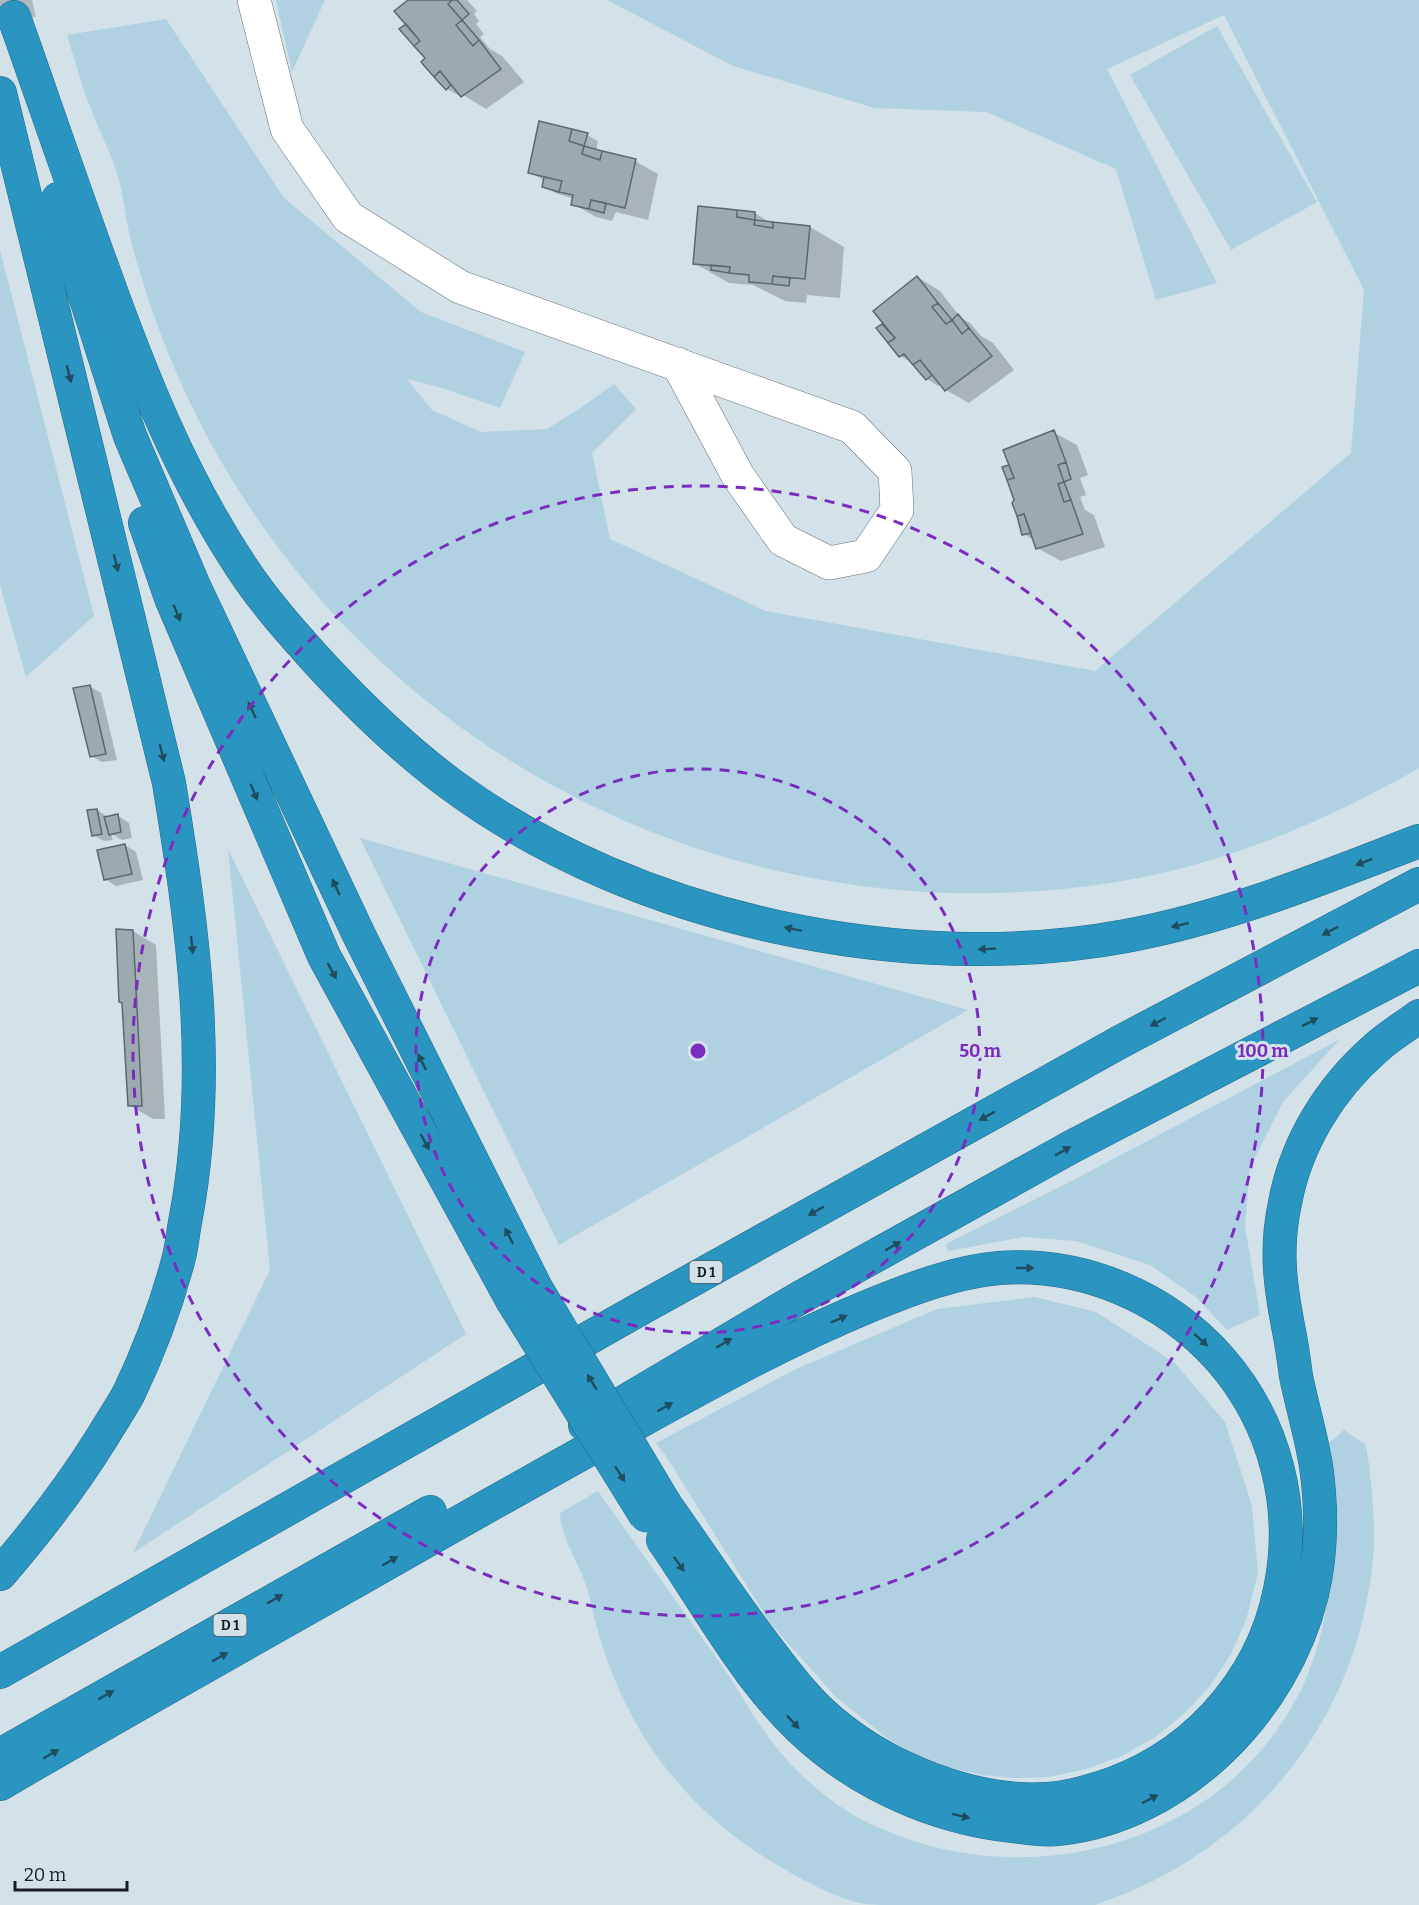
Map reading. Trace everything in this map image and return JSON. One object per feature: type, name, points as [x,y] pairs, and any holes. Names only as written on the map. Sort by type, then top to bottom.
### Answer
[{"type":"highway","points":[[12,9],[136,362],[176,450],[212,520],[243,570],[276,615],[349,696],[386,732],[459,791],[525,832],[588,865],[642,888],[714,911],[794,930],[888,946],[975,950],[1049,946],[1111,938],[1186,923],[1257,903],[1419,841]]},
{"type":"highway","points":[[12,9],[72,255],[130,436],[193,584],[524,1294]]},
{"type":"highway","points":[[4,107],[171,598],[324,956],[524,1294],[656,1510],[687,1575],[735,1649],[777,1705],[801,1731],[866,1778],[906,1798],[949,1813],[992,1824],[1058,1829],[1097,1821],[1135,1807],[1171,1788],[1205,1764],[1235,1736],[1261,1705],[1300,1633],[1312,1594],[1317,1561],[1320,1506],[1315,1462],[1282,1299],[1279,1265],[1280,1233],[1285,1200],[1294,1167],[1308,1134],[1327,1102],[1351,1072],[1377,1047],[1419,1017]]},
{"type":"highway","points":[[0,1574],[39,1529],[81,1472],[128,1395],[157,1326],[178,1260],[191,1190],[199,1114],[198,1013],[182,865],[169,783],[4,107]]},
{"type":"highway","name":"D 1","points":[[0,1672],[651,1303],[1099,1053],[1419,884]]},
{"type":"highway","name":"D 1","points":[[0,1755],[610,1411],[801,1297],[1083,1140],[1419,966]]},
{"type":"highway","points":[[0,1784],[522,1486],[716,1379],[844,1316],[923,1285],[964,1273],[1000,1268],[1039,1268],[1076,1273],[1146,1299],[1178,1320],[1213,1351],[1232,1372],[1251,1402],[1267,1434],[1278,1467],[1285,1502],[1287,1537],[1284,1572],[1277,1606],[1263,1646],[1242,1682],[1216,1715],[1186,1743],[1152,1767],[1114,1784],[1073,1796],[1044,1800],[982,1793],[950,1786],[887,1760],[848,1734],[804,1695],[656,1510]]},
{"type":"lane","points":[[254,0],[287,129],[348,217],[460,287],[678,364],[852,427],[895,471],[897,510],[866,556],[829,563],[783,540],[738,477],[678,364]]},
{"type":"shaded area","points":[[276,0],[325,0],[292,72]]},
{"type":"shaded area","points":[[607,0],[1419,0],[1419,768],[1346,807],[1270,840],[1191,866],[1151,875],[1110,883],[983,893],[857,885],[736,860],[619,818],[510,760],[410,687],[320,599],[243,497],[208,438],[178,376],[152,311],[132,245],[117,173],[85,94],[67,35],[166,19],[284,198],[421,312],[525,352],[500,408],[442,388],[407,379],[432,410],[481,432],[547,429],[614,384],[636,409],[592,453],[610,539],[766,611],[1095,671],[1351,453],[1364,290],[1224,15],[1107,69],[1217,283],[1156,300],[1116,169],[986,112],[875,108],[733,66]]},
{"type":"shaded area","points":[[1217,26],[1317,202],[1231,250],[1130,75]]},
{"type":"shaded area","points":[[0,250],[94,616],[26,677],[0,585]]},
{"type":"shaded area","points":[[360,838],[968,1010],[559,1245]]},
{"type":"shaded area","points":[[228,849],[466,1334],[133,1553],[270,1270]]},
{"type":"shaded area","points":[[1339,1040],[1283,1102],[1250,1167],[1245,1226],[1260,1315],[1227,1330],[1196,1297],[1150,1265],[1076,1241],[1023,1237],[948,1251],[946,1244],[1081,1176]]},
{"type":"shaded area","points":[[1035,1297],[1096,1312],[1174,1362],[1225,1422],[1252,1506],[1258,1573],[1246,1620],[1231,1654],[1210,1686],[1184,1714],[1155,1737],[1122,1756],[1086,1769],[1049,1777],[1015,1778],[982,1775],[948,1767],[917,1755],[888,1739],[835,1696],[770,1623],[656,1443],[796,1369],[937,1309]]},
{"type":"shaded area","points":[[1344,1430],[1366,1445],[1373,1503],[1373,1556],[1366,1605],[1356,1643],[1343,1680],[1326,1714],[1306,1747],[1283,1778],[1228,1832],[1167,1874],[1095,1905],[866,1904],[835,1895],[814,1885],[747,1846],[682,1788],[656,1755],[634,1719],[615,1680],[600,1639],[586,1585],[561,1523],[560,1513],[598,1491],[782,1755],[814,1787],[838,1805],[850,1813],[913,1841],[979,1855],[1046,1856],[1111,1844],[1173,1820],[1228,1783],[1274,1735],[1308,1674],[1325,1617],[1331,1560],[1328,1444]]},
{"type":"building","points":[[408,0],[452,0],[448,4],[462,20],[456,25],[473,46],[479,40],[501,69],[461,97],[440,71],[434,77],[421,62],[425,58],[414,46],[420,41],[394,11]]},
{"type":"building","points":[[452,0],[457,0],[469,14],[462,20],[448,4]]},
{"type":"building","points":[[462,20],[479,40],[473,46],[456,25]]},
{"type":"building","points":[[406,24],[420,41],[414,46],[399,29]]},
{"type":"building","points":[[440,71],[451,85],[446,90],[434,77]]},
{"type":"building","points":[[539,121],[572,129],[569,141],[584,146],[582,154],[600,160],[602,151],[636,159],[625,208],[591,200],[589,209],[571,205],[573,195],[559,192],[562,181],[528,173]]},
{"type":"building","points":[[572,129],[588,133],[584,146],[569,141]]},
{"type":"building","points":[[584,146],[602,151],[600,160],[582,154]]},
{"type":"building","points":[[544,177],[562,181],[559,192],[542,187]]},
{"type":"building","points":[[591,200],[606,203],[604,213],[589,209]]},
{"type":"building","points":[[698,206],[737,210],[737,217],[755,220],[754,225],[773,228],[773,222],[810,226],[805,279],[773,276],[772,284],[749,282],[749,275],[729,273],[730,267],[693,264]]},
{"type":"building","points":[[737,210],[755,212],[755,220],[737,217]]},
{"type":"building","points":[[755,220],[773,222],[773,228],[754,225]]},
{"type":"building","points":[[711,265],[730,267],[729,273],[711,270]]},
{"type":"building","points":[[773,276],[790,278],[789,286],[772,284]]},
{"type":"building","points":[[917,276],[938,303],[932,307],[946,324],[952,320],[962,334],[969,328],[992,356],[945,391],[920,360],[913,365],[904,354],[899,357],[888,343],[895,338],[873,311]]},
{"type":"building","points":[[938,303],[952,320],[946,324],[932,307]]},
{"type":"building","points":[[958,314],[969,328],[962,334],[952,320]]},
{"type":"building","points":[[882,324],[895,338],[888,343],[876,328]]},
{"type":"building","points":[[920,360],[932,375],[926,380],[913,365]]},
{"type":"building","points":[[1054,430],[1066,462],[1058,465],[1064,482],[1058,484],[1064,502],[1071,500],[1083,534],[1036,549],[1024,514],[1017,516],[1012,503],[1014,500],[1007,480],[1014,478],[1003,450]]},
{"type":"building","points":[[1066,462],[1071,479],[1064,482],[1058,465]]},
{"type":"building","points":[[1009,465],[1014,478],[1007,480],[1002,467]]},
{"type":"building","points":[[1064,482],[1071,500],[1064,502],[1058,484]]},
{"type":"building","points":[[1024,514],[1031,533],[1022,535],[1017,516]]},
{"type":"building","points":[[90,685],[106,754],[90,757],[73,688]]},
{"type":"building","points":[[97,809],[102,834],[92,836],[87,810]]},
{"type":"building","points":[[118,814],[121,832],[109,835],[104,817]]},
{"type":"building","points":[[125,844],[132,874],[104,880],[97,850]]},
{"type":"building","points":[[116,929],[133,930],[142,1106],[128,1106],[122,1003],[119,1002]]},
{"type":"tunnel","points":[[0,8],[34,0]]}]
